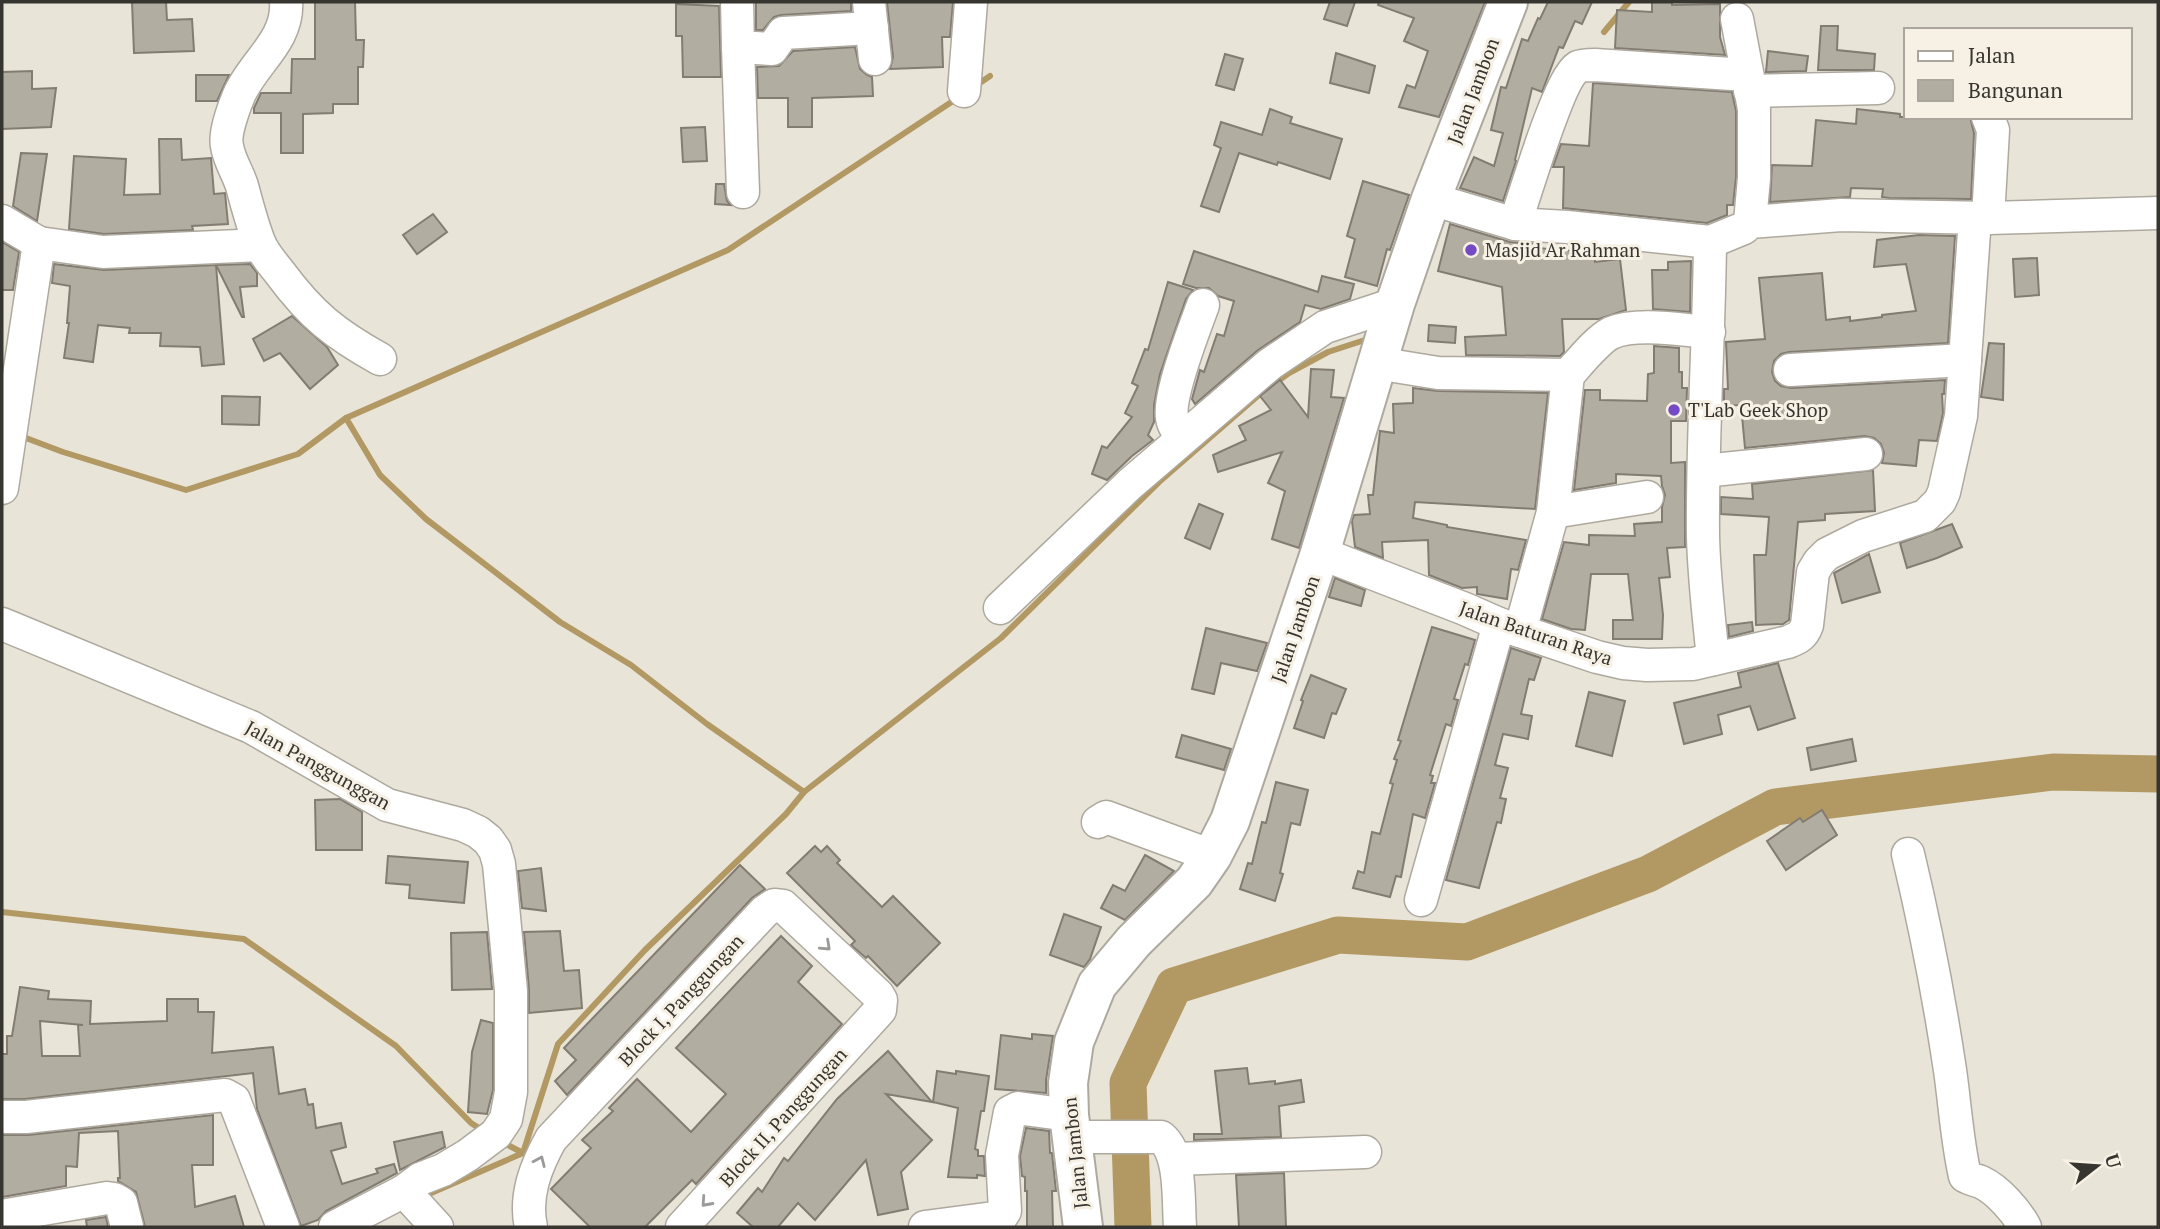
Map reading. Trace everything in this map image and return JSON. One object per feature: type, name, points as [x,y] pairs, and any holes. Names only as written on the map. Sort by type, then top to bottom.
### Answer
[{"type":"main road","name":"Jalan Jambon","points":[[1083,1227],[1083,1129],[1068,1083],[1074,1042],[1097,985],[1134,941],[1194,882],[1212,856],[1230,821],[1320,553],[1395,304],[1431,199],[1508,2]]},
{"type":"street","points":[[286,2],[286,16],[281,32],[242,89],[226,139],[227,149],[239,177],[260,245],[276,269],[310,311],[345,340],[380,359]]},
{"type":"street","points":[[737,2],[743,192]]},
{"type":"street","points":[[964,91],[971,2]]},
{"type":"street","points":[[1431,199],[1515,224],[1710,242],[1744,228],[1750,222],[1754,178],[1754,109],[1737,19]]},
{"type":"street","points":[[737,47],[772,49],[783,33],[872,30]]},
{"type":"street","points":[[1515,224],[1546,129],[1570,75],[1578,67],[1595,65],[1749,83],[1878,88]]},
{"type":"street","name":"Jalan Baturan Raya","points":[[1320,553],[1509,628],[1623,663],[1672,665],[1713,659],[1799,638],[1807,625],[1813,572],[1819,562],[1827,554],[1863,536],[1925,516],[1940,501],[1944,492],[1961,416],[1965,360],[1993,130],[1989,119]]},
{"type":"street","points":[[1750,222],[1841,215],[1981,218],[2158,213]]},
{"type":"street","points":[[2,221],[39,243],[103,252],[260,245]]},
{"type":"street","points":[[1710,242],[1704,572],[1713,659]]},
{"type":"street","points":[[2,488],[39,243]]},
{"type":"street","points":[[1000,608],[1130,484],[1270,364],[1325,327],[1395,304]]},
{"type":"street","points":[[1182,438],[1172,421],[1172,405],[1203,305]]},
{"type":"street","points":[[1421,900],[1509,628],[1553,512],[1567,374],[1611,334],[1642,328],[1709,331]]},
{"type":"street","points":[[1790,370],[1965,360]]},
{"type":"street","points":[[1376,363],[1438,373],[1567,374]]},
{"type":"street","points":[[1704,471],[1866,454]]},
{"type":"street","points":[[1553,512],[1647,497]]},
{"type":"street","name":"Jalan Panggunggan","points":[[2,624],[251,727],[387,805],[463,825],[478,832],[495,850],[499,864],[511,990],[510,1109],[502,1127],[489,1140],[451,1165],[420,1179],[418,1206],[335,1227]]},
{"type":"street","points":[[1098,822],[1106,817],[1212,856]]},
{"type":"street","points":[[1908,854],[1926,932],[1965,1176],[1993,1191],[2012,1209],[2025,1227]]},
{"type":"street","name":"Block I, Panggungan","points":[[531,1227],[530,1196],[534,1177],[551,1139],[769,907],[783,906],[878,995],[881,1005]]},
{"type":"street","name":"Block II, Panggungan","points":[[682,1227],[877,1015],[881,1005]]},
{"type":"street","points":[[2,1117],[26,1117],[225,1095],[231,1097],[283,1227]]},
{"type":"street","points":[[925,1227],[1002,1217],[1002,1156],[1010,1112],[1018,1108],[1083,1129],[1165,1148],[1365,1152]]},
{"type":"street","points":[[1165,1148],[1180,1227]]},
{"type":"street","points":[[2,1216],[68,1203],[114,1199],[121,1203],[127,1227]]},
{"type":"building","points":[[132,2],[166,2],[167,20],[192,19],[194,51],[134,53]]},
{"type":"building","points":[[315,2],[355,2],[356,40],[364,40],[363,67],[358,67],[358,104],[333,104],[333,113],[303,114],[303,153],[281,153],[281,113],[254,113],[254,108],[261,93],[291,93],[292,59],[315,59]]},
{"type":"building","points":[[756,2],[851,2],[851,11],[781,15],[774,17],[763,30],[756,30]]},
{"type":"building","points":[[887,2],[953,2],[950,37],[942,37],[943,67],[890,69],[893,57]]},
{"type":"building","points":[[1330,2],[1355,2],[1347,26],[1324,19]]},
{"type":"building","points":[[1379,2],[1485,2],[1439,117],[1399,107],[1407,85],[1415,88],[1428,51],[1404,41],[1414,18],[1378,5]]},
{"type":"building","points":[[1548,2],[1592,2],[1582,24],[1575,21],[1563,48],[1559,47],[1542,92],[1532,88],[1516,161],[1503,201],[1460,188],[1474,157],[1494,166],[1503,133],[1491,130],[1501,87],[1506,88],[1522,39],[1528,41]]},
{"type":"building","points":[[1652,2],[1672,2],[1672,5],[1720,4],[1720,37],[1725,55],[1615,48],[1617,10],[1652,12]]},
{"type":"building","points":[[676,4],[719,6],[721,77],[683,77],[682,36],[676,36]]},
{"type":"building","points":[[1821,26],[1838,26],[1837,50],[1875,54],[1874,70],[1818,70]]},
{"type":"building","points":[[855,47],[860,69],[872,77],[873,96],[812,98],[812,127],[788,127],[788,98],[758,98],[757,67],[779,66],[793,51]]},
{"type":"building","points":[[1768,51],[1808,56],[1806,71],[1766,72]]},
{"type":"building","points":[[1336,53],[1375,66],[1369,93],[1330,83]]},
{"type":"building","points":[[1225,54],[1243,59],[1234,90],[1216,85]]},
{"type":"building","points":[[32,71],[32,89],[56,88],[51,127],[2,129],[2,72]]},
{"type":"building","points":[[196,75],[229,75],[217,101],[196,101]]},
{"type":"building","points":[[1593,83],[1732,92],[1736,111],[1736,177],[1733,205],[1727,205],[1727,215],[1707,223],[1563,208],[1564,167],[1553,167],[1561,144],[1589,146]]},
{"type":"building","points":[[1270,109],[1292,117],[1290,123],[1342,139],[1330,179],[1239,153],[1219,212],[1201,206],[1221,148],[1214,145],[1221,122],[1262,135]]},
{"type":"building","points":[[1857,109],[1900,114],[1904,119],[1970,119],[1974,133],[1971,199],[1889,198],[1882,197],[1883,189],[1851,188],[1850,197],[1770,202],[1772,165],[1812,166],[1816,120],[1856,124]]},
{"type":"building","points":[[705,127],[707,161],[683,162],[681,128]]},
{"type":"building","points":[[159,139],[181,139],[182,160],[211,158],[214,194],[225,193],[228,224],[192,226],[193,230],[104,234],[69,229],[74,156],[126,159],[124,195],[160,194]]},
{"type":"building","points":[[21,153],[47,154],[37,221],[13,206]]},
{"type":"building","points":[[1363,181],[1409,195],[1390,250],[1387,249],[1377,286],[1345,277],[1355,239],[1347,236]]},
{"type":"building","points":[[716,184],[724,184],[727,201],[731,205],[715,204]]},
{"type":"building","points":[[433,214],[447,232],[417,254],[403,235]]},
{"type":"building","points":[[1450,224],[1510,242],[1541,244],[1540,248],[1563,251],[1594,248],[1595,262],[1620,259],[1626,310],[1599,319],[1562,319],[1564,352],[1560,356],[1466,355],[1465,337],[1506,335],[1502,287],[1438,271]]},
{"type":"building","points":[[1919,235],[1955,236],[1948,343],[1789,352],[1781,354],[1774,361],[1772,372],[1775,381],[1781,386],[1791,388],[1945,380],[1942,394],[1943,413],[1937,441],[1919,440],[1916,466],[1882,463],[1884,453],[1881,444],[1874,438],[1865,436],[1745,448],[1741,405],[1724,406],[1724,389],[1728,389],[1726,342],[1765,339],[1759,278],[1822,273],[1826,320],[1850,317],[1850,321],[1916,311],[1906,264],[1874,267],[1877,240]]},
{"type":"building","points":[[2,242],[19,252],[13,290],[2,290]]},
{"type":"building","points":[[1194,251],[1318,292],[1322,276],[1354,284],[1350,299],[1321,309],[1305,305],[1300,322],[1258,350],[1195,404],[1192,399],[1200,370],[1204,372],[1217,334],[1224,336],[1234,301],[1218,296],[1209,288],[1183,284]]},
{"type":"building","points":[[2037,258],[2039,295],[2015,297],[2013,259]]},
{"type":"building","points":[[1691,261],[1690,312],[1653,309],[1652,270],[1668,270],[1668,262]]},
{"type":"building","points":[[54,264],[104,270],[216,265],[224,364],[202,366],[200,347],[160,346],[161,333],[129,333],[130,328],[98,325],[93,362],[64,358],[70,286],[52,283]]},
{"type":"building","points":[[250,264],[257,273],[257,286],[240,287],[242,317],[216,265]]},
{"type":"building","points":[[1168,282],[1193,290],[1186,299],[1160,374],[1154,405],[1154,422],[1148,435],[1153,440],[1107,480],[1092,474],[1102,446],[1107,448],[1132,417],[1125,413],[1138,386],[1132,383],[1145,349],[1148,350]]},
{"type":"building","points":[[292,316],[327,347],[338,365],[310,389],[280,353],[264,361],[253,339]]},
{"type":"building","points":[[1429,325],[1456,327],[1455,343],[1428,341]]},
{"type":"building","points":[[1989,343],[2004,344],[2003,400],[1981,397]]},
{"type":"building","points":[[1654,346],[1679,348],[1682,388],[1687,388],[1686,421],[1671,421],[1671,463],[1685,462],[1685,547],[1667,548],[1670,577],[1659,578],[1663,615],[1662,639],[1613,639],[1613,620],[1633,620],[1628,574],[1591,574],[1585,630],[1571,629],[1542,619],[1564,542],[1589,545],[1589,535],[1635,536],[1634,524],[1662,522],[1665,495],[1661,476],[1616,474],[1616,483],[1574,490],[1585,390],[1600,390],[1600,400],[1647,401],[1648,374],[1654,373]]},
{"type":"building","points":[[1311,369],[1334,370],[1331,397],[1344,398],[1299,548],[1272,539],[1285,491],[1268,483],[1282,452],[1218,472],[1213,455],[1246,440],[1239,426],[1271,410],[1260,396],[1280,380],[1308,417]]},
{"type":"building","points":[[1413,388],[1548,393],[1535,509],[1415,502],[1413,518],[1447,527],[1526,540],[1518,570],[1511,569],[1507,599],[1477,594],[1477,587],[1462,588],[1429,575],[1428,540],[1382,542],[1383,558],[1355,547],[1352,521],[1354,515],[1370,514],[1368,495],[1373,495],[1380,431],[1394,433],[1393,404],[1413,403]]},
{"type":"building","points":[[222,396],[260,397],[259,425],[222,424]]},
{"type":"building","points":[[1873,470],[1875,511],[1825,514],[1825,520],[1798,522],[1789,620],[1783,624],[1756,625],[1754,555],[1766,555],[1769,517],[1721,514],[1721,497],[1753,499],[1752,484]]},
{"type":"building","points":[[1199,504],[1223,514],[1210,549],[1185,538]]},
{"type":"building","points":[[1952,524],[1962,547],[1907,568],[1900,543]]},
{"type":"building","points":[[1869,554],[1880,592],[1842,603],[1834,573]]},
{"type":"building","points":[[1335,578],[1365,590],[1361,606],[1329,597]]},
{"type":"building","points":[[1752,622],[1753,631],[1729,637],[1728,625]]},
{"type":"building","points":[[1432,627],[1475,640],[1454,699],[1458,700],[1451,726],[1446,724],[1430,775],[1433,776],[1431,783],[1435,783],[1425,818],[1413,814],[1401,877],[1396,876],[1390,897],[1353,888],[1358,871],[1364,873],[1372,832],[1380,834],[1393,784],[1390,783],[1397,760],[1394,759],[1401,741],[1398,740]]},
{"type":"building","points":[[1206,628],[1267,643],[1257,671],[1221,663],[1214,694],[1192,689]]},
{"type":"building","points":[[1511,648],[1541,658],[1534,680],[1529,679],[1521,714],[1532,716],[1528,739],[1503,734],[1495,765],[1508,768],[1500,798],[1506,799],[1501,823],[1497,822],[1479,888],[1446,880]]},
{"type":"building","points":[[1778,663],[1795,718],[1758,730],[1750,706],[1718,715],[1722,734],[1684,744],[1674,703],[1741,687],[1738,673]]},
{"type":"building","points":[[1311,675],[1346,689],[1336,714],[1332,713],[1324,738],[1294,728]]},
{"type":"building","points":[[1589,692],[1625,701],[1612,756],[1576,746]]},
{"type":"building","points":[[1182,735],[1231,749],[1224,770],[1176,757]]},
{"type":"building","points":[[1852,739],[1856,761],[1811,770],[1807,748]]},
{"type":"building","points":[[1276,782],[1308,790],[1300,825],[1291,823],[1280,873],[1283,874],[1275,901],[1240,889],[1248,863],[1252,864],[1262,822],[1266,823]]},
{"type":"building","points":[[340,799],[362,812],[362,850],[316,850],[315,800]]},
{"type":"building","points":[[1822,810],[1837,835],[1786,870],[1767,841],[1800,818],[1803,822]]},
{"type":"building","points":[[815,846],[821,852],[827,846],[840,860],[837,863],[882,907],[893,896],[940,943],[897,986],[868,956],[866,958],[851,945],[855,941],[787,873]]},
{"type":"building","points":[[1145,855],[1174,871],[1125,920],[1101,908],[1113,885],[1125,891]]},
{"type":"building","points":[[388,856],[468,862],[464,903],[409,898],[410,885],[386,883]]},
{"type":"building","points":[[740,865],[765,889],[752,898],[567,1095],[555,1081],[576,1060],[564,1048]]},
{"type":"building","points":[[541,868],[546,911],[522,908],[518,871]]},
{"type":"building","points":[[1064,914],[1101,927],[1090,959],[1084,967],[1050,955]]},
{"type":"building","points":[[560,931],[564,971],[579,970],[582,1008],[529,1013],[524,932]]},
{"type":"building","points":[[487,932],[492,989],[452,990],[451,933]]},
{"type":"building","points":[[781,936],[812,966],[798,982],[842,1024],[696,1184],[692,1180],[645,1227],[590,1227],[551,1189],[591,1148],[582,1140],[613,1111],[609,1108],[637,1079],[691,1132],[726,1094],[676,1048]]},
{"type":"building","points":[[20,987],[49,991],[48,999],[91,1001],[90,1024],[167,1021],[167,999],[198,999],[198,1012],[214,1012],[212,1053],[273,1047],[279,1094],[305,1089],[308,1105],[313,1104],[316,1128],[341,1123],[346,1147],[331,1151],[342,1184],[378,1173],[376,1169],[394,1164],[397,1173],[326,1211],[318,1220],[301,1226],[257,1109],[253,1073],[25,1099],[2,1099],[2,1054],[7,1054],[7,1036],[12,1036]],"holes":[[[40,1021],[83,1025],[78,1025],[80,1056],[42,1056]]]},
{"type":"building","points":[[481,1020],[493,1023],[493,1090],[487,1114],[468,1112],[472,1052]]},
{"type":"building","points":[[1032,1034],[1053,1036],[1046,1093],[995,1089],[1001,1035],[1032,1039]]},
{"type":"building","points":[[888,1051],[932,1102],[886,1094],[932,1140],[901,1172],[908,1209],[878,1215],[866,1160],[815,1220],[798,1203],[778,1227],[753,1227],[737,1213],[758,1188],[762,1192],[784,1158],[788,1161],[837,1099]]},
{"type":"building","points":[[1247,1068],[1249,1084],[1301,1080],[1304,1102],[1279,1106],[1281,1137],[1194,1140],[1194,1134],[1222,1134],[1215,1071]]},
{"type":"building","points":[[937,1071],[989,1076],[975,1149],[978,1150],[978,1156],[984,1156],[985,1176],[948,1177],[958,1108],[933,1102]]},
{"type":"building","points":[[213,1115],[213,1165],[192,1165],[195,1207],[235,1196],[244,1227],[145,1227],[136,1192],[118,1181],[118,1131],[79,1133],[77,1167],[66,1166],[66,1186],[2,1197],[2,1135],[28,1135]]},
{"type":"building","points":[[1026,1128],[1049,1131],[1056,1191],[1052,1191],[1053,1227],[1027,1227],[1027,1191],[1020,1156]]},
{"type":"building","points":[[442,1132],[445,1147],[400,1170],[394,1142]]},
{"type":"building","points":[[1284,1173],[1286,1227],[1239,1227],[1236,1175]]},
{"type":"building","points":[[106,1217],[108,1227],[87,1227],[86,1220]]},
{"type":"waterway","points":[[1604,32],[1629,2]]},
{"type":"waterway","points":[[974,87],[990,76]]},
{"type":"waterway","points":[[804,792],[707,724],[631,665],[560,622],[426,519],[380,475],[346,418],[728,250],[959,97]]},
{"type":"waterway","points":[[523,1153],[558,1044],[645,950],[786,814],[804,792],[1001,638],[1159,482],[1260,394],[1289,373],[1328,352],[1371,338]]},
{"type":"waterway","points":[[18,435],[63,452],[186,490],[298,454],[346,418]]},
{"type":"waterway","points":[[1133,1227],[1128,1083],[1174,986],[1338,935],[1467,942],[1648,874],[1775,807],[2053,772],[2158,774]]},
{"type":"waterway","points":[[2,912],[244,939],[396,1046],[471,1123],[482,1130]]},
{"type":"waterway","points":[[504,1143],[523,1153]]},
{"type":"waterway","points":[[422,1197],[523,1153]]},
{"type":"place","name":"Masjid Ar Rahman","points":[[1471,250]]},
{"type":"place","name":"T'Lab Geek Shop","points":[[1674,410]]}]
